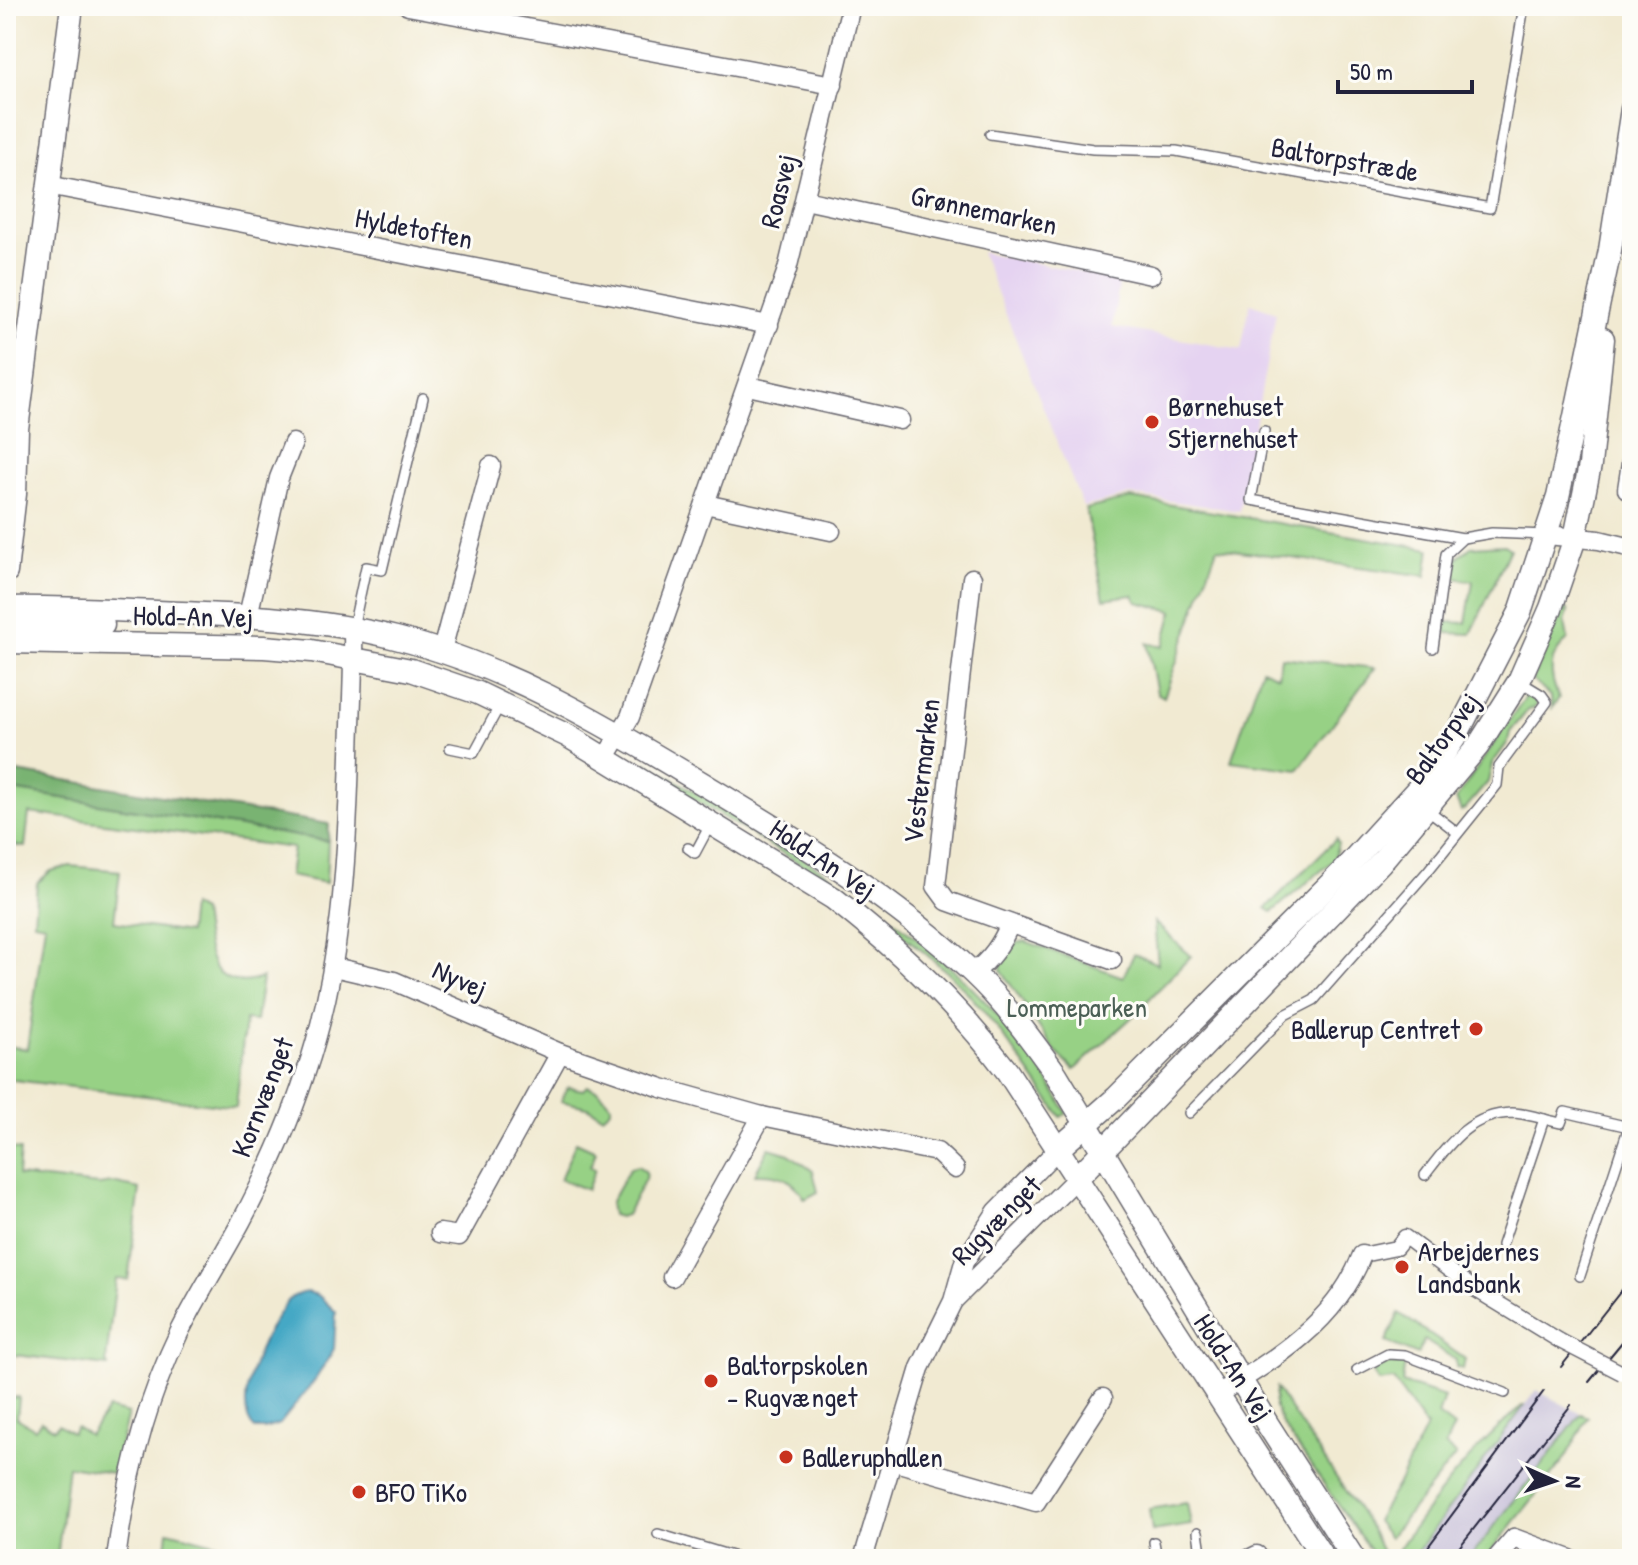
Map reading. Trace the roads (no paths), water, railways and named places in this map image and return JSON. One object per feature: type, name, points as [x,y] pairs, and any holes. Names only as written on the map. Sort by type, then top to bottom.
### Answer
[{"type":"street","points":[[6,572],[15,494],[14,450],[72,6]]},
{"type":"street","points":[[408,6],[833,85]]},
{"type":"street","name":"Roasvej","points":[[606,757],[630,717],[769,325],[805,200],[851,6]]},
{"type":"street","name":"Baltorpvej","points":[[1058,1149],[1088,1124],[1342,872],[1424,782],[1456,736],[1520,612],[1558,497],[1610,250],[1632,109]]},
{"type":"street","name":"Hyldetoften","points":[[48,185],[769,325]]},
{"type":"street","name":"Grønnemarken","points":[[805,200],[1151,275]]},
{"type":"street","name":"Baltorpvej","points":[[1077,1178],[1381,862],[1478,746],[1519,681],[1551,608],[1575,538],[1592,452],[1610,250]]},
{"type":"street","points":[[748,386],[900,420]]},
{"type":"street","name":"Hold-An Vej","points":[[242,616],[279,478],[293,443]]},
{"type":"street","points":[[6,478],[14,450]]},
{"type":"street","points":[[1627,489],[1632,457]]},
{"type":"street","points":[[442,650],[491,466]]},
{"type":"street","points":[[705,504],[831,531]]},
{"type":"street","points":[[1547,535],[1632,548]]},
{"type":"street","name":"Vestermarken","points":[[972,578],[936,886],[947,901],[1112,960]]},
{"type":"street","name":"Hold-An Vej","points":[[6,608],[242,616],[353,628],[442,650],[548,694],[619,734],[807,847],[901,911],[973,973],[1029,1036],[1088,1124],[1354,1559]]},
{"type":"street","points":[[6,624],[166,626],[242,616]]},
{"type":"street","name":"Kornvænget","points":[[116,1559],[127,1492],[149,1410],[179,1333],[242,1219],[296,1098],[307,1071],[334,967],[347,842],[353,628]]},
{"type":"street","name":"Hold-An Vej","points":[[6,642],[264,647],[354,658],[411,670],[501,703],[606,757],[833,898],[911,962],[976,1031],[1007,1071],[1324,1559]]},
{"type":"street","points":[[973,973],[991,959],[1010,924]]},
{"type":"street","name":"Nyvej","points":[[334,967],[394,981],[560,1053],[662,1088],[762,1116],[937,1152],[955,1169]]},
{"type":"street","points":[[440,1233],[459,1236],[560,1053]]},
{"type":"street","points":[[672,1277],[762,1116]]},
{"type":"street","name":"Rugvænget","points":[[863,1559],[920,1368],[953,1301],[964,1262],[997,1211],[1058,1149]]},
{"type":"street","name":"Rugvænget","points":[[953,1301],[1077,1178]]},
{"type":"street","points":[[1216,1395],[1300,1340],[1323,1318],[1354,1276],[1362,1255],[1396,1248],[1405,1237],[1473,1288],[1560,1341],[1627,1376]]},
{"type":"street","points":[[892,1461],[1036,1502],[1103,1398]]},
{"type":"street","points":[[1496,1559],[1514,1538],[1559,1557]]},
{"type":"lane","name":"Baltorpstræde","points":[[990,134],[1093,149],[1176,151],[1490,208],[1524,6]]},
{"type":"lane","points":[[353,628],[366,567],[382,570],[423,398]]},
{"type":"lane","points":[[1264,431],[1251,500],[1463,538],[1492,533],[1547,535]]},
{"type":"lane","points":[[1433,648],[1446,554],[1463,538]]},
{"type":"lane","points":[[1189,1113],[1285,1015],[1314,1000],[1497,785],[1499,767],[1547,702],[1542,695],[1519,681]]},
{"type":"lane","points":[[450,748],[474,753],[501,703]]},
{"type":"lane","points":[[1427,809],[1458,833]]},
{"type":"lane","points":[[688,848],[695,853],[712,822]]},
{"type":"lane","points":[[1425,1175],[1447,1147],[1478,1119],[1513,1113],[1561,1123],[1565,1112],[1629,1127]]},
{"type":"lane","points":[[1580,1276],[1632,1117]]},
{"type":"lane","points":[[1502,1245],[1544,1119]]},
{"type":"lane","points":[[1357,1370],[1388,1354],[1405,1355],[1505,1393]]},
{"type":"lane","points":[[1198,1532],[1202,1559]]},
{"type":"lane","points":[[658,1534],[742,1559]]},
{"type":"lane","points":[[1154,1542],[1157,1559]]},
{"type":"water","points":[[307,1292],[318,1295],[336,1312],[334,1349],[315,1380],[280,1424],[255,1429],[248,1417],[246,1402],[254,1363],[281,1310],[293,1296]]},
{"type":"tram line","points":[[1561,1367],[1632,1277]]},
{"type":"tram line","points":[[1589,1382],[1632,1330]]},
{"type":"tram line","points":[[1419,1559],[1544,1391]]},
{"type":"tram line","points":[[1450,1559],[1571,1405]]},
{"type":"place","name":"Børnehuset Stjernehuset","points":[[1152,422]]},
{"type":"place","name":"Ballerup Centret","points":[[1476,1029]]},
{"type":"place","name":"Arbejdernes Landsbank","points":[[1402,1267]]},
{"type":"place","name":"Baltorpskolen - Rugvænget","points":[[711,1381]]},
{"type":"place","name":"Balleruphallen","points":[[786,1457]]},
{"type":"place","name":"BFO TiKo","points":[[359,1492]]},
{"type":"park label","name":"Lommeparken","points":[[1077,1007]]}]
